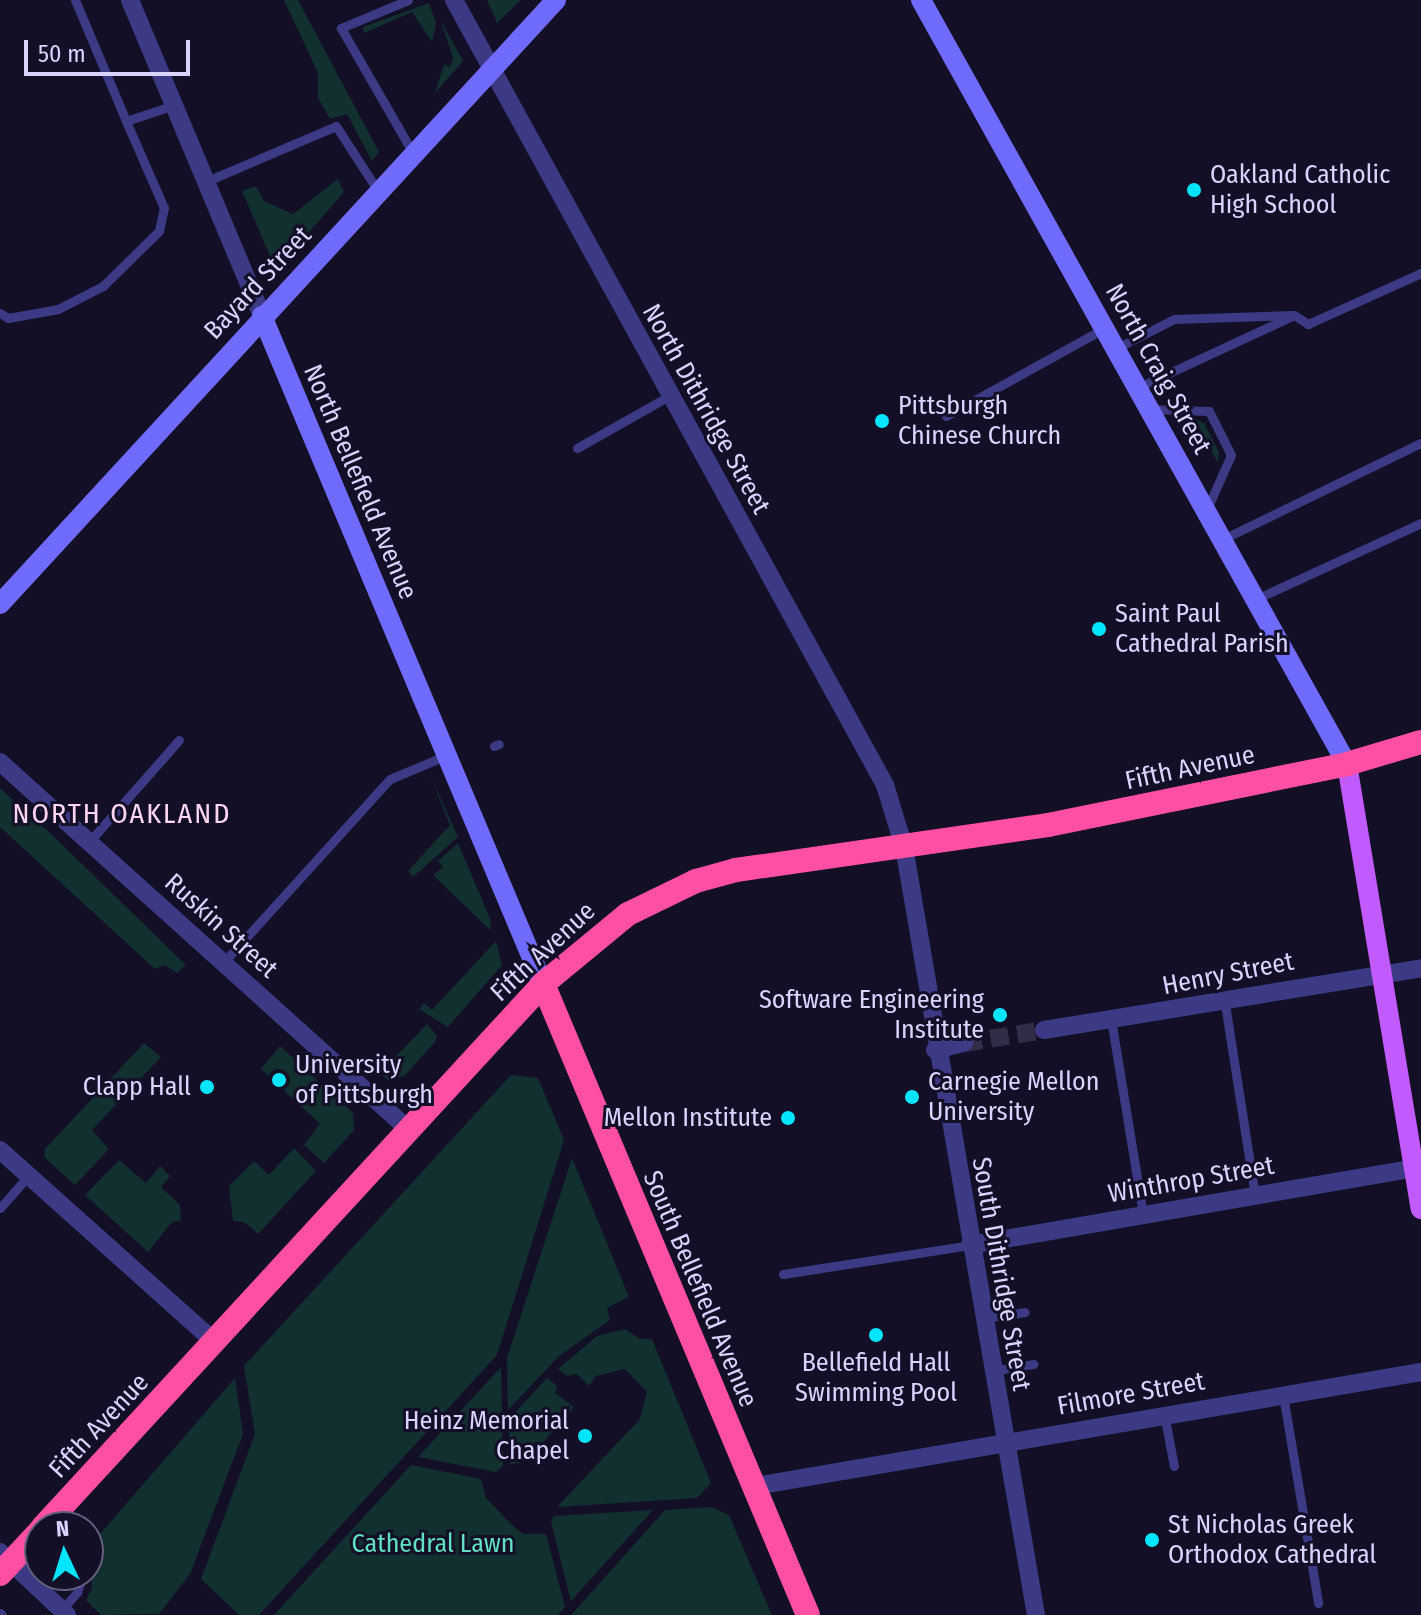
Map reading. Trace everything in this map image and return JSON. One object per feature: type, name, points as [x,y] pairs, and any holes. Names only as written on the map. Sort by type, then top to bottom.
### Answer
[{"type":"highway","name":"Fifth Avenue","points":[[61,1511],[543,984],[628,914],[696,881],[1063,822],[1347,764],[1421,742]]},
{"type":"highway","name":"South Bellefield Avenue","points":[[543,984],[808,1615]]},
{"type":"highway","name":"Fifth Avenue","points":[[4,1563],[24,1546]]},
{"type":"main road","name":"Bayard Street","points":[[0,604],[556,0]]},
{"type":"main road","name":"North Craig Street","points":[[921,0],[1347,764]]},
{"type":"main road","name":"North Bellefield Avenue","points":[[262,316],[543,984]]},
{"type":"main road","points":[[1347,764],[1381,973],[1418,1168],[1421,1209]]},
{"type":"street","name":"North Bellefield Avenue","points":[[130,0],[262,316]]},
{"type":"street","name":"North Dithridge Street","points":[[454,0],[885,785],[904,847]]},
{"type":"street","name":"Ruskin Street","points":[[0,762],[408,1129]]},
{"type":"street","name":"South Dithridge Street","points":[[904,847],[935,1050],[1036,1615]]},
{"type":"street","name":"Henry Street","points":[[1044,1030],[1225,1004],[1421,968]]},
{"type":"street","points":[[935,1050],[964,1043]]},
{"type":"street","points":[[0,1150],[215,1342]]},
{"type":"street","name":"Winthrop Street","points":[[970,1245],[1418,1168]]},
{"type":"street","name":"Filmore Street","points":[[755,1486],[1421,1372]]},
{"type":"street","points":[[4,1563],[62,1613]]},
{"type":"lane","points":[[0,313],[8,318],[58,309],[103,286],[159,231],[164,208],[75,0]]},
{"type":"lane","points":[[408,0],[341,28],[413,153]]},
{"type":"lane","points":[[126,121],[174,105]]},
{"type":"lane","points":[[207,181],[336,126],[378,191]]},
{"type":"lane","points":[[1117,348],[1174,319],[1294,315],[1308,324],[1421,273]]},
{"type":"lane","points":[[1139,387],[1294,315]]},
{"type":"lane","points":[[946,416],[1106,327]]},
{"type":"lane","points":[[577,448],[669,396]]},
{"type":"lane","points":[[1151,409],[1209,411],[1231,455],[1207,509]]},
{"type":"lane","points":[[1223,539],[1421,443]]},
{"type":"lane","points":[[1256,599],[1421,523]]},
{"type":"lane","points":[[89,842],[179,740]]},
{"type":"lane","points":[[223,963],[390,779],[447,755]]},
{"type":"lane","points":[[1225,1004],[1255,1196]]},
{"type":"lane","points":[[1111,1019],[1143,1214]]},
{"type":"lane","points":[[0,1208],[29,1175]]},
{"type":"lane","points":[[783,1274],[970,1245]]},
{"type":"lane","points":[[983,1318],[1025,1312]]},
{"type":"lane","points":[[992,1371],[1033,1364]]},
{"type":"lane","points":[[1283,1395],[1318,1603]]},
{"type":"lane","points":[[1164,1414],[1174,1466]]},
{"type":"lane","points":[[62,1613],[77,1591]]},
{"type":"green space","points":[[284,0],[298,0],[379,152],[372,161],[347,114],[330,119],[318,98],[318,73]]},
{"type":"green space","points":[[487,0],[521,0],[497,23]]},
{"type":"green space","points":[[429,3],[436,23],[432,42],[412,12],[364,33],[363,27]]},
{"type":"green space","points":[[441,21],[463,61],[435,93],[444,65],[450,67],[453,58]]},
{"type":"green space","points":[[338,179],[344,192],[311,230],[284,259],[270,256],[242,191],[256,186],[264,201],[293,214]]},
{"type":"green space","points":[[1194,419],[1204,423],[1219,452],[1218,463]]},
{"type":"green space","points":[[429,773],[458,837],[413,877],[408,871],[450,825]]},
{"type":"green space","points":[[0,788],[186,965],[177,973],[165,965],[155,969],[0,827]]},
{"type":"green space","points":[[458,843],[491,921],[490,930],[433,875],[443,867],[438,861]]},
{"type":"green space","points":[[496,941],[502,965],[448,1027],[419,1009],[424,1003],[432,1010]]},
{"type":"green space","points":[[427,1024],[437,1036],[435,1042],[405,1075],[389,1081],[368,1063],[384,1069]]},
{"type":"green space","points":[[144,1043],[161,1057],[92,1130],[109,1149],[75,1185],[44,1157],[45,1149]]},
{"type":"green space","points":[[280,1046],[353,1113],[354,1130],[324,1163],[304,1145],[320,1124],[261,1069]]},
{"type":"green space","points":[[511,1075],[538,1078],[564,1140],[497,1355],[259,1615],[239,1615],[201,1579],[255,1434],[244,1366]]},
{"type":"green space","points":[[294,1148],[316,1171],[258,1234],[244,1222],[233,1221],[229,1186],[254,1161],[269,1175]]},
{"type":"green space","points":[[572,1158],[629,1297],[607,1308],[610,1320],[559,1356],[508,1410],[507,1358]]},
{"type":"green space","points":[[119,1160],[146,1183],[160,1166],[170,1176],[161,1187],[180,1205],[181,1221],[172,1222],[148,1252],[85,1195]]},
{"type":"green space","points":[[625,1329],[640,1339],[652,1339],[711,1483],[697,1498],[557,1507],[640,1419],[647,1392],[625,1369],[596,1376],[589,1386],[577,1374],[567,1376],[558,1369],[597,1336]]},
{"type":"green space","points":[[501,1367],[503,1466],[496,1472],[418,1457]]},
{"type":"green space","points":[[235,1378],[243,1434],[190,1574],[159,1614],[101,1615],[86,1600],[90,1591],[104,1591],[104,1529]]},
{"type":"green space","points":[[547,1378],[557,1386],[555,1393],[574,1407],[528,1460],[510,1465],[509,1419]]},
{"type":"green space","name":"Cathedral Lawn","points":[[411,1465],[481,1479],[486,1498],[511,1524],[523,1534],[546,1534],[565,1607],[558,1615],[274,1615]]},
{"type":"green space","points":[[711,1507],[729,1515],[772,1615],[571,1615],[665,1510]]},
{"type":"green space","points":[[653,1510],[571,1601],[551,1522],[554,1516]]},
{"type":"tunnel","points":[[964,1043],[1044,1030]]},
{"type":"place","name":"Oakland Catholic High School","points":[[1194,190]]},
{"type":"place","name":"Pittsburgh Chinese Church","points":[[882,421]]},
{"type":"place","name":"Saint Paul Cathedral Parish","points":[[1099,629]]},
{"type":"place","name":"Software Engineering Institute","points":[[1000,1015]]},
{"type":"place","name":"University of Pittsburgh","points":[[279,1080]]},
{"type":"place","name":"Clapp Hall","points":[[207,1087]]},
{"type":"place","name":"Carnegie Mellon University","points":[[912,1097]]},
{"type":"place","name":"Mellon Institute","points":[[788,1118]]},
{"type":"place","name":"Bellefield Hall Swimming Pool","points":[[876,1335]]},
{"type":"place","name":"Heinz Memorial Chapel","points":[[585,1436]]},
{"type":"place","name":"St Nicholas Greek Orthodox Cathedral","points":[[1152,1540]]},
{"type":"district","name":"NORTH OAKLAND","points":[[122,814]]}]
